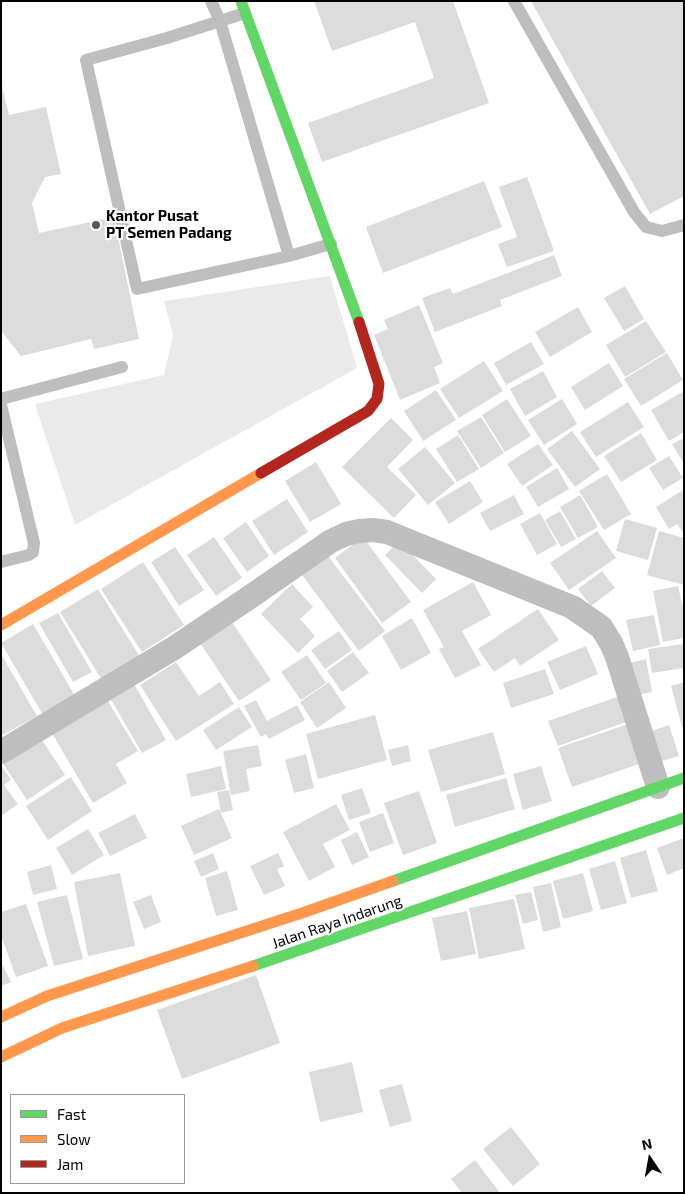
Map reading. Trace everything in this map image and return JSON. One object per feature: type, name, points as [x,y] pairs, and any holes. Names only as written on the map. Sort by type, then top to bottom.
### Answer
[{"type":"main road","points":[[1,625],[368,411],[376,403],[379,394],[379,384],[358,320],[243,7]]},
{"type":"main road","name":"Jalan Raya Indarung","points":[[1,1017],[47,996],[306,916],[684,778]]},
{"type":"main road","name":"Jalan Raya Indarung","points":[[1,1056],[62,1028],[314,941],[684,818]]},
{"type":"street","points":[[1,752],[174,648],[330,541],[346,534],[373,530],[386,532],[572,607],[601,627],[617,657],[658,787]]},
{"type":"lane","points":[[211,1],[220,22],[289,256]]},
{"type":"lane","points":[[514,1],[630,204],[646,227],[662,231],[684,225]]},
{"type":"lane","points":[[243,7],[220,22],[86,60],[138,289],[289,256],[331,244]]},
{"type":"lane","points":[[1,399],[122,367]]},
{"type":"lane","points":[[1,405],[34,543],[33,552],[29,555],[1,562]]},
{"type":"shaded area","points":[[330,276],[357,368],[75,525],[35,404],[164,375],[173,335],[164,301]]},
{"type":"building","points":[[314,1],[453,1],[489,103],[322,162],[308,123],[434,78],[415,22],[332,51]]},
{"type":"building","points":[[531,1],[684,1],[684,196],[650,214]]},
{"type":"building","name":"Kantor Pusat PT Semen Padang","points":[[1,82],[9,115],[46,107],[61,174],[45,177],[32,203],[39,233],[114,217],[139,339],[94,349],[91,339],[21,356],[1,331]]},
{"type":"building","points":[[527,177],[554,251],[507,267],[498,244],[517,237],[499,187]]},
{"type":"building","points":[[484,181],[502,227],[383,273],[366,227]]},
{"type":"building","points":[[554,255],[562,276],[500,300],[502,306],[435,332],[422,298],[450,288],[453,294]]},
{"type":"building","points":[[625,286],[644,319],[624,331],[604,298]]},
{"type":"building","points":[[419,305],[443,363],[434,367],[440,383],[400,400],[374,335],[388,329],[384,320]]},
{"type":"building","points":[[578,307],[592,332],[550,357],[535,332]]},
{"type":"building","points":[[646,321],[666,352],[625,377],[606,345]]},
{"type":"building","points":[[531,342],[544,364],[506,385],[494,363]]},
{"type":"building","points":[[667,353],[683,380],[641,406],[624,379]]},
{"type":"building","points":[[484,361],[503,391],[459,418],[440,389]]},
{"type":"building","points":[[609,363],[623,386],[585,410],[571,387]]},
{"type":"building","points":[[543,371],[557,397],[525,416],[510,389]]},
{"type":"building","points":[[436,390],[456,420],[423,441],[404,411]]},
{"type":"building","points":[[684,391],[684,432],[669,441],[651,410]]},
{"type":"building","points":[[507,399],[531,436],[505,452],[482,415]]},
{"type":"building","points":[[562,399],[577,424],[544,445],[528,420]]},
{"type":"building","points":[[628,402],[644,427],[596,457],[580,432]]},
{"type":"building","points":[[481,417],[504,453],[481,468],[457,431]]},
{"type":"building","points":[[391,418],[413,440],[387,467],[416,495],[394,518],[342,467]]},
{"type":"building","points":[[572,431],[600,469],[575,487],[547,449]]},
{"type":"building","points":[[641,433],[657,460],[621,482],[604,456]]},
{"type":"building","points":[[458,435],[479,469],[457,482],[436,449]]},
{"type":"building","points":[[684,438],[684,464],[672,444]]},
{"type":"building","points":[[538,444],[553,465],[522,486],[507,464]]},
{"type":"building","points":[[425,447],[455,483],[428,505],[398,469]]},
{"type":"building","points":[[669,456],[683,478],[663,490],[649,468]]},
{"type":"building","points":[[316,462],[341,504],[310,522],[285,481]]},
{"type":"building","points":[[557,468],[569,489],[538,507],[526,487]]},
{"type":"building","points":[[607,474],[631,514],[604,530],[579,491]]},
{"type":"building","points":[[470,481],[483,502],[449,524],[435,502]]},
{"type":"building","points":[[683,490],[684,530],[682,531],[677,524],[669,529],[656,507]]},
{"type":"building","points":[[514,495],[524,514],[490,531],[480,513]]},
{"type":"building","points":[[580,495],[598,527],[578,538],[560,507]]},
{"type":"building","points":[[287,499],[308,532],[274,555],[252,521]]},
{"type":"building","points":[[560,511],[576,539],[561,547],[545,520]]},
{"type":"building","points":[[540,513],[557,544],[537,555],[520,524]]},
{"type":"building","points":[[625,519],[657,528],[648,560],[616,551]]},
{"type":"building","points":[[246,522],[269,556],[247,572],[223,538]]},
{"type":"building","points":[[597,531],[616,558],[569,590],[550,563]]},
{"type":"building","points":[[659,531],[684,538],[684,585],[647,575]]},
{"type":"building","points":[[214,537],[242,578],[216,596],[187,555]]},
{"type":"building","points":[[363,537],[411,602],[382,623],[335,558]]},
{"type":"building","points":[[399,541],[436,579],[422,593],[385,555]]},
{"type":"building","points":[[175,547],[204,590],[179,606],[151,562]]},
{"type":"building","points":[[325,552],[385,631],[359,651],[299,571]]},
{"type":"building","points":[[143,562],[184,625],[142,652],[101,589]]},
{"type":"building","points":[[602,571],[615,588],[591,606],[578,589]]},
{"type":"building","points":[[473,582],[491,615],[462,631],[481,665],[455,678],[439,649],[444,647],[423,610]]},
{"type":"building","points":[[292,584],[313,607],[300,619],[315,636],[298,653],[261,614]]},
{"type":"building","points":[[678,586],[684,612],[684,638],[663,642],[653,591]]},
{"type":"building","points":[[98,589],[140,657],[102,680],[60,612]]},
{"type":"building","points":[[538,609],[559,640],[520,666],[515,658],[494,672],[478,649]]},
{"type":"building","points":[[58,613],[92,672],[73,682],[39,623]]},
{"type":"building","points":[[654,615],[660,645],[633,651],[626,620]]},
{"type":"building","points":[[412,618],[431,653],[401,670],[382,636]]},
{"type":"building","points":[[232,622],[271,680],[239,701],[200,643]]},
{"type":"building","points":[[33,624],[75,696],[43,715],[1,643]]},
{"type":"building","points":[[339,631],[352,650],[325,669],[311,650]]},
{"type":"building","points":[[684,644],[684,668],[652,673],[648,649]]},
{"type":"building","points":[[586,646],[598,674],[560,690],[547,662]]},
{"type":"building","points":[[353,652],[369,673],[342,692],[327,671]]},
{"type":"building","points":[[1,654],[37,716],[1,736]]},
{"type":"building","points":[[307,655],[326,683],[301,700],[281,672]]},
{"type":"building","points":[[646,659],[652,692],[632,696],[626,664]]},
{"type":"building","points":[[176,662],[199,696],[220,682],[234,704],[176,741],[140,685]]},
{"type":"building","points":[[545,669],[554,694],[511,708],[503,683]]},
{"type":"building","points":[[329,682],[346,708],[317,728],[300,702]]},
{"type":"building","points":[[684,682],[684,727],[682,727],[671,686]]},
{"type":"building","points":[[134,684],[166,740],[142,753],[110,698]]},
{"type":"building","points":[[620,696],[629,721],[558,746],[548,721]]},
{"type":"building","points":[[106,698],[138,751],[116,764],[127,783],[93,803],[50,730]]},
{"type":"building","points":[[256,700],[267,721],[297,705],[305,720],[269,739],[266,734],[261,737],[244,706]]},
{"type":"building","points":[[239,707],[252,727],[216,750],[203,730]]},
{"type":"building","points":[[375,715],[387,760],[318,779],[306,734]]},
{"type":"building","points":[[631,723],[645,762],[572,787],[558,748]]},
{"type":"building","points":[[669,725],[679,756],[655,763],[646,733]]},
{"type":"building","points":[[493,732],[505,774],[441,792],[428,750]]},
{"type":"building","points":[[40,737],[65,775],[27,800],[2,762]]},
{"type":"building","points":[[258,745],[262,766],[246,769],[250,791],[231,795],[223,751]]},
{"type":"building","points":[[408,745],[411,761],[392,766],[388,750]]},
{"type":"building","points":[[306,754],[314,788],[294,793],[285,760]]},
{"type":"building","points":[[1,765],[11,780],[4,785],[18,804],[1,816]]},
{"type":"building","points":[[221,766],[226,789],[191,797],[186,774]]},
{"type":"building","points":[[541,766],[552,801],[523,810],[513,774]]},
{"type":"building","points":[[71,777],[92,811],[48,840],[26,806]]},
{"type":"building","points":[[506,778],[515,809],[455,827],[446,795]]},
{"type":"building","points":[[362,788],[371,813],[349,820],[341,795]]},
{"type":"building","points":[[229,790],[233,810],[221,813],[217,792]]},
{"type":"building","points":[[419,791],[437,843],[403,855],[384,803]]},
{"type":"building","points":[[336,804],[350,830],[323,844],[335,867],[309,881],[283,832]]},
{"type":"building","points":[[219,809],[232,838],[194,855],[181,826]]},
{"type":"building","points":[[383,813],[394,843],[370,852],[359,822]]},
{"type":"building","points":[[135,814],[147,838],[110,856],[98,833]]},
{"type":"building","points":[[88,829],[104,855],[72,875],[56,848]]},
{"type":"building","points":[[357,832],[369,857],[352,865],[341,840]]},
{"type":"building","points":[[684,838],[684,868],[667,875],[657,848]]},
{"type":"building","points":[[646,850],[658,891],[631,898],[620,858]]},
{"type":"building","points":[[213,853],[219,869],[201,877],[194,861]]},
{"type":"building","points":[[278,853],[284,866],[277,869],[285,886],[264,895],[250,866]]},
{"type":"building","points":[[615,861],[627,903],[601,910],[589,869]]},
{"type":"building","points":[[51,865],[57,889],[33,895],[27,872]]},
{"type":"building","points":[[227,871],[238,910],[216,916],[205,878]]},
{"type":"building","points":[[120,873],[135,946],[88,956],[74,882]]},
{"type":"building","points":[[583,873],[593,911],[563,919],[553,881]]},
{"type":"building","points":[[551,883],[561,927],[543,932],[533,887]]},
{"type":"building","points":[[531,892],[538,920],[523,924],[515,895]]},
{"type":"building","points":[[67,895],[83,959],[54,966],[37,902]]},
{"type":"building","points":[[151,895],[161,922],[144,929],[133,902]]},
{"type":"building","points":[[514,899],[525,949],[479,959],[469,908]]},
{"type":"building","points":[[26,904],[48,966],[16,977],[1,935],[1,912]]},
{"type":"building","points":[[467,911],[476,954],[441,961],[432,918]]},
{"type":"building","points":[[1,962],[11,982],[1,986]]},
{"type":"building","points":[[256,975],[280,1043],[182,1079],[157,1010]]},
{"type":"building","points":[[352,1062],[363,1112],[320,1122],[309,1072]]},
{"type":"building","points":[[402,1084],[412,1121],[390,1127],[379,1090]]},
{"type":"building","points":[[511,1127],[540,1164],[513,1186],[483,1149]]},
{"type":"building","points":[[475,1160],[500,1193],[462,1193],[451,1179]]},
{"type":"traffic: fast","points":[[241,1],[359,322]]},
{"type":"traffic: fast","points":[[393,881],[684,778]]},
{"type":"traffic: fast","points":[[253,966],[684,818]]},
{"type":"traffic: slow","points":[[1,625],[261,473]]},
{"type":"traffic: slow","points":[[1,1017],[47,996],[305,912],[393,881]]},
{"type":"traffic: slow","points":[[1,1057],[62,1028],[253,966]]},
{"type":"traffic: jam","points":[[261,473],[368,411],[377,399],[379,384],[359,322]]},
{"type":"place","name":"Kantor Pusat PT Semen Padang","points":[[96,225]]}]
